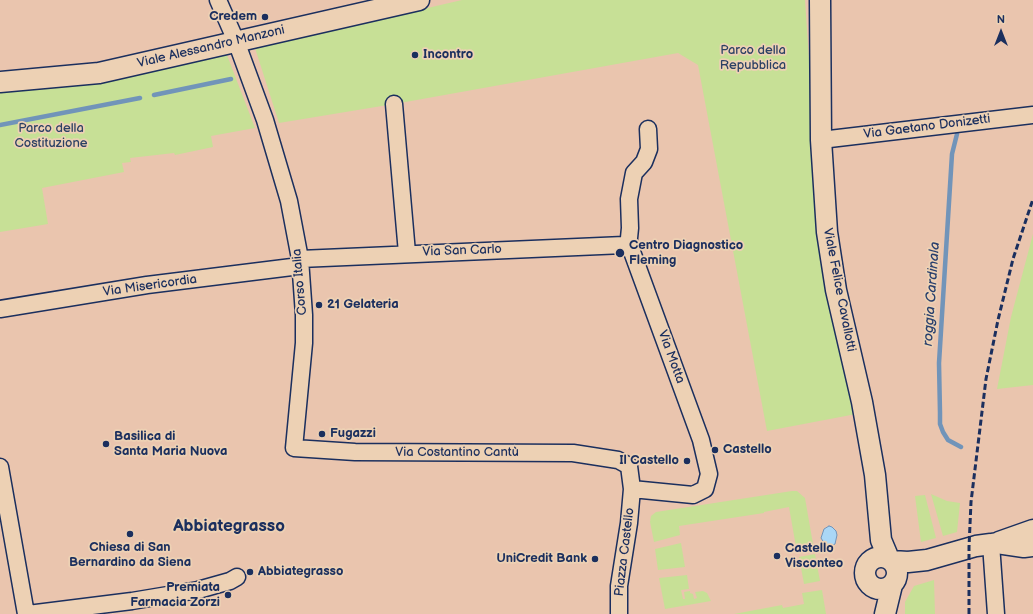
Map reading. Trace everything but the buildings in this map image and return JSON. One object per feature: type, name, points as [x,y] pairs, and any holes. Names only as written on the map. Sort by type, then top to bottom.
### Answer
[{"type":"street","name":"Corso Italia","points":[[218,0],[239,49],[265,120],[289,201],[300,262],[304,315],[304,343],[294,448]]},
{"type":"street","name":"Viale Alessandro Manzoni","points":[[0,82],[99,72],[239,49],[419,0]]},
{"type":"street","name":"Viale Felice Cavallotti","points":[[815,0],[819,38]]},
{"type":"street","name":"Viale Felice Cavallotti","points":[[820,0],[819,38],[822,140],[827,232],[836,290],[862,402],[875,475],[886,567],[885,614]]},
{"type":"street","points":[[394,104],[407,253]]},
{"type":"street","name":"Via Gaetano Donizetti","points":[[822,140],[1033,115]]},
{"type":"street","points":[[626,246],[630,228],[628,199],[634,173],[644,162],[649,149],[648,128]]},
{"type":"street","name":"Via San Carlo","points":[[300,262],[407,253],[626,246]]},
{"type":"street","name":"Via Motta","points":[[626,246],[631,249],[701,440],[709,474]]},
{"type":"street","name":"Via Misericordia","points":[[0,309],[300,262]]},
{"type":"street","name":"Via Costantino Cantù","points":[[294,448],[355,452],[573,453],[618,460]]},
{"type":"street","name":"Piazza Castello","points":[[618,460],[628,466],[632,489],[629,523],[619,586],[619,614]]},
{"type":"street","points":[[0,467],[27,614],[132,601],[198,590],[230,581],[237,577]]},
{"type":"street","name":"Piazza Castello","points":[[632,489],[693,495],[705,489],[709,474]]},
{"type":"street","points":[[886,567],[908,562],[927,560],[976,546],[994,543],[1033,530]]},
{"type":"street","points":[[994,543],[1024,547],[1033,546]]},
{"type":"street","points":[[994,543],[996,614]]},
{"type":"street","name":"Viale Felice Cavallotti","points":[[882,614],[886,567]]},
{"type":"green space","name":"Parco della Repubblica","points":[[462,0],[805,0],[819,206],[856,414],[767,431],[698,65],[678,53],[400,103],[279,123],[255,48]]},
{"type":"green space","name":"Parco della Costituzione","points":[[227,55],[255,128],[211,136],[213,147],[175,155],[174,153],[130,158],[131,162],[122,163],[124,172],[42,188],[48,224],[0,232],[0,91],[124,77]]},
{"type":"green space","points":[[1033,234],[1033,385],[997,389],[1011,317]]},
{"type":"green space","points":[[797,491],[805,498],[813,544],[796,547],[789,507],[764,513],[679,526],[680,535],[654,542],[650,522],[651,516],[656,512]]},
{"type":"green space","points":[[931,494],[947,501],[960,503],[957,532],[943,536]]},
{"type":"green space","points":[[925,495],[936,538],[921,542],[915,496]]},
{"type":"green space","points":[[681,543],[685,567],[658,570],[655,549]]},
{"type":"green space","points":[[815,554],[820,581],[804,584],[799,557]]},
{"type":"green space","points":[[687,575],[689,589],[681,590],[683,599],[685,599],[684,592],[690,591],[690,593],[693,594],[694,599],[697,598],[695,592],[703,591],[707,593],[711,601],[665,609],[659,578]]},
{"type":"green space","points":[[934,580],[935,614],[905,614],[905,602],[914,586]]},
{"type":"green space","points":[[822,590],[826,614],[734,614],[782,605],[783,608],[804,604],[802,593]]},
{"type":"water","points":[[829,526],[836,531],[837,535],[835,544],[830,547],[826,546],[821,538],[824,529]]},
{"type":"waterway","points":[[154,95],[231,79]]},
{"type":"waterway","points":[[0,125],[140,98]]},
{"type":"waterway","name":"roggia Cardinala","points":[[957,134],[952,154],[939,363],[940,424],[948,440],[961,447]]},
{"type":"railway","points":[[969,614],[971,502],[986,379],[998,320],[1013,259],[1033,199]]},
{"type":"place","name":"Credem","points":[[265,17]]},
{"type":"place","name":"Incontro","points":[[415,55]]},
{"type":"place","name":"Centro Diagnostico Fleming","points":[[620,253]]},
{"type":"place","name":"21 Gelateria","points":[[319,305]]},
{"type":"place","name":"Fugazzi","points":[[322,434]]},
{"type":"place","name":"Basilica di Santa Maria Nuova","points":[[106,444]]},
{"type":"place","name":"Castello","points":[[715,450]]},
{"type":"place","name":"Il Castello","points":[[687,461]]},
{"type":"place","name":"Chiesa di San Bernardino da Siena","points":[[130,534]]},
{"type":"place","name":"Castello Visconteo","points":[[777,556]]},
{"type":"place","name":"UniCredit Bank","points":[[595,559]]},
{"type":"place","name":"Abbiategrasso","points":[[250,572]]},
{"type":"place","name":"Premiata Farmacia Zorzi","points":[[228,595]]},
{"type":"district","name":"Abbiategrasso","points":[[229,527]]}]
